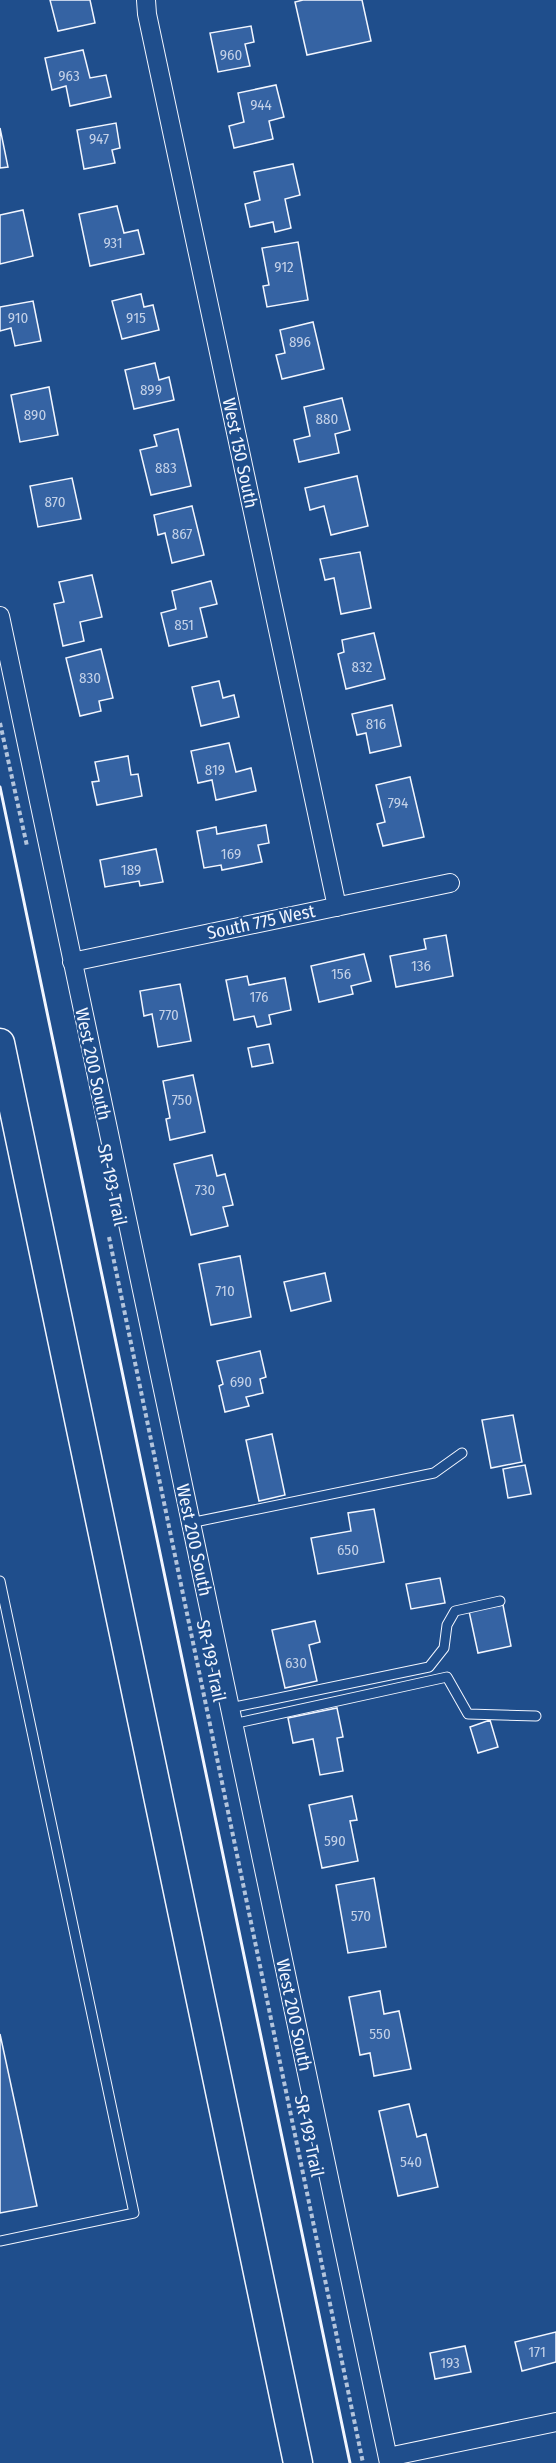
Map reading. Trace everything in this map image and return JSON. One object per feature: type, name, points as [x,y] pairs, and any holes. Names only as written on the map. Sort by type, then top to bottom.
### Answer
[{"type":"main road","points":[[0,1043],[298,2463]]},
{"type":"street","name":"West 150 South","points":[[146,0],[147,14],[337,906]]},
{"type":"street","name":"West 200 South","points":[[0,616],[389,2460]]},
{"type":"street","name":"South 775 West","points":[[72,962],[450,883]]},
{"type":"street","points":[[389,2460],[556,2422]]},
{"type":"lane","points":[[190,1523],[434,1473],[462,1453]]},
{"type":"lane","points":[[0,1581],[134,2213],[0,2241]]},
{"type":"lane","points":[[231,1716],[429,1667],[444,1648],[447,1625],[455,1611],[500,1601]]},
{"type":"lane","points":[[231,1716],[447,1677],[468,1714],[536,1716]]},
{"type":"path","points":[[0,723],[28,850]]},
{"type":"path","name":"SR-193 Trail","points":[[108,1233],[363,2463]]},
{"type":"building","points":[[50,0],[90,0],[95,23],[58,31]]},
{"type":"building","points":[[362,0],[371,41],[307,55],[295,2]]},
{"type":"building","points":[[251,26],[254,42],[245,44],[250,66],[218,72],[210,33]]},
{"type":"building","points":[[83,50],[90,78],[106,75],[111,97],[70,106],[66,86],[52,90],[45,58]]},
{"type":"building","points":[[276,85],[284,117],[269,121],[273,139],[234,148],[229,126],[244,122],[238,93]]},
{"type":"building","points":[[116,123],[120,148],[112,150],[115,163],[84,169],[77,130]]},
{"type":"building","points":[[0,128],[8,167],[0,168]]},
{"type":"building","points":[[293,164],[300,195],[285,199],[291,228],[275,232],[273,222],[250,227],[245,204],[260,200],[254,172]]},
{"type":"building","points":[[117,206],[124,233],[138,230],[144,254],[90,266],[79,214]]},
{"type":"building","points":[[23,210],[33,256],[0,264],[0,215]]},
{"type":"building","points":[[298,242],[308,300],[267,307],[263,286],[269,285],[262,248]]},
{"type":"building","points":[[141,294],[144,307],[153,305],[159,330],[122,339],[112,301]]},
{"type":"building","points":[[33,301],[41,341],[15,346],[11,328],[0,331],[0,307]]},
{"type":"building","points":[[313,322],[324,369],[282,379],[276,355],[285,353],[280,330]]},
{"type":"building","points":[[155,363],[159,380],[169,377],[174,400],[134,409],[125,370]]},
{"type":"building","points":[[49,387],[58,435],[20,442],[11,395]]},
{"type":"building","points":[[342,398],[350,430],[335,434],[339,453],[299,462],[294,440],[310,436],[304,407]]},
{"type":"building","points":[[178,429],[191,486],[151,495],[140,450],[157,446],[154,435]]},
{"type":"building","points":[[357,476],[368,526],[331,535],[324,506],[310,510],[305,488]]},
{"type":"building","points":[[72,478],[81,519],[38,527],[30,486]]},
{"type":"building","points":[[192,506],[204,555],[172,563],[165,533],[158,535],[154,515]]},
{"type":"building","points":[[360,552],[371,608],[341,614],[334,578],[325,580],[320,559]]},
{"type":"building","points":[[92,575],[102,617],[80,622],[84,641],[63,646],[54,604],[64,602],[59,582]]},
{"type":"building","points":[[211,581],[217,604],[200,608],[207,637],[169,646],[161,613],[176,609],[172,591]]},
{"type":"building","points":[[374,633],[385,679],[346,689],[338,654],[344,652],[342,640]]},
{"type":"building","points":[[101,649],[113,698],[99,701],[101,711],[80,716],[66,658]]},
{"type":"building","points":[[219,681],[223,698],[234,695],[239,717],[201,726],[192,687]]},
{"type":"building","points":[[392,705],[401,746],[370,753],[366,733],[357,735],[352,714]]},
{"type":"building","points":[[229,743],[236,772],[251,768],[256,791],[216,800],[212,780],[198,783],[191,751]]},
{"type":"building","points":[[128,756],[131,775],[138,774],[142,796],[97,805],[92,782],[99,781],[95,762]]},
{"type":"building","points":[[410,777],[424,837],[383,846],[377,824],[385,822],[376,785]]},
{"type":"building","points":[[266,825],[269,843],[258,845],[262,862],[222,870],[221,865],[204,868],[197,831],[216,827],[217,834]]},
{"type":"building","points":[[156,849],[163,882],[140,886],[139,881],[105,887],[100,860]]},
{"type":"building","points":[[446,935],[453,976],[396,987],[390,956],[426,949],[424,939]]},
{"type":"building","points":[[364,954],[371,981],[351,986],[353,994],[319,1002],[311,966]]},
{"type":"building","points":[[247,976],[249,985],[285,978],[291,1010],[269,1015],[271,1024],[257,1027],[254,1016],[234,1020],[226,980]]},
{"type":"building","points":[[180,984],[191,1041],[158,1047],[152,1014],[144,1016],[140,991]]},
{"type":"building","points":[[269,1044],[273,1063],[252,1067],[248,1048]]},
{"type":"building","points":[[193,1075],[205,1132],[170,1140],[166,1119],[170,1118],[163,1081]]},
{"type":"building","points":[[212,1155],[217,1176],[225,1174],[233,1205],[223,1207],[228,1226],[191,1235],[174,1164]]},
{"type":"building","points":[[240,1256],[251,1317],[211,1325],[199,1264]]},
{"type":"building","points":[[325,1273],[331,1301],[291,1311],[284,1282]]},
{"type":"building","points":[[260,1351],[266,1377],[260,1379],[263,1393],[246,1397],[249,1406],[225,1412],[219,1386],[223,1384],[217,1361]]},
{"type":"building","points":[[513,1415],[522,1462],[491,1468],[482,1420]]},
{"type":"building","points":[[272,1434],[285,1495],[259,1501],[246,1440]]},
{"type":"building","points":[[525,1465],[531,1494],[508,1498],[503,1469]]},
{"type":"building","points":[[374,1509],[384,1562],[318,1574],[311,1538],[351,1531],[348,1513]]},
{"type":"building","points":[[440,1578],[445,1603],[411,1609],[406,1584]]},
{"type":"building","points":[[503,1605],[511,1646],[478,1653],[469,1611]]},
{"type":"building","points":[[315,1621],[320,1642],[309,1645],[317,1681],[285,1688],[272,1630]]},
{"type":"building","points":[[337,1708],[343,1737],[337,1738],[343,1771],[320,1775],[313,1739],[293,1743],[288,1718]]},
{"type":"building","points":[[490,1720],[498,1747],[478,1753],[470,1727]]},
{"type":"building","points":[[352,1796],[357,1820],[350,1821],[358,1861],[322,1868],[309,1805]]},
{"type":"building","points":[[374,1878],[386,1947],[348,1953],[336,1885]]},
{"type":"building","points":[[380,1991],[384,2014],[399,2011],[411,2069],[374,2076],[370,2053],[360,2055],[349,1997]]},
{"type":"building","points":[[0,2034],[37,2206],[0,2213]]},
{"type":"building","points":[[409,2104],[417,2137],[426,2134],[438,2187],[398,2196],[379,2111]]},
{"type":"building","points":[[556,2332],[556,2362],[522,2371],[515,2342]]},
{"type":"building","points":[[465,2346],[471,2372],[435,2379],[430,2353]]},
{"type":"wall","points":[[0,787],[350,2463]]}]
